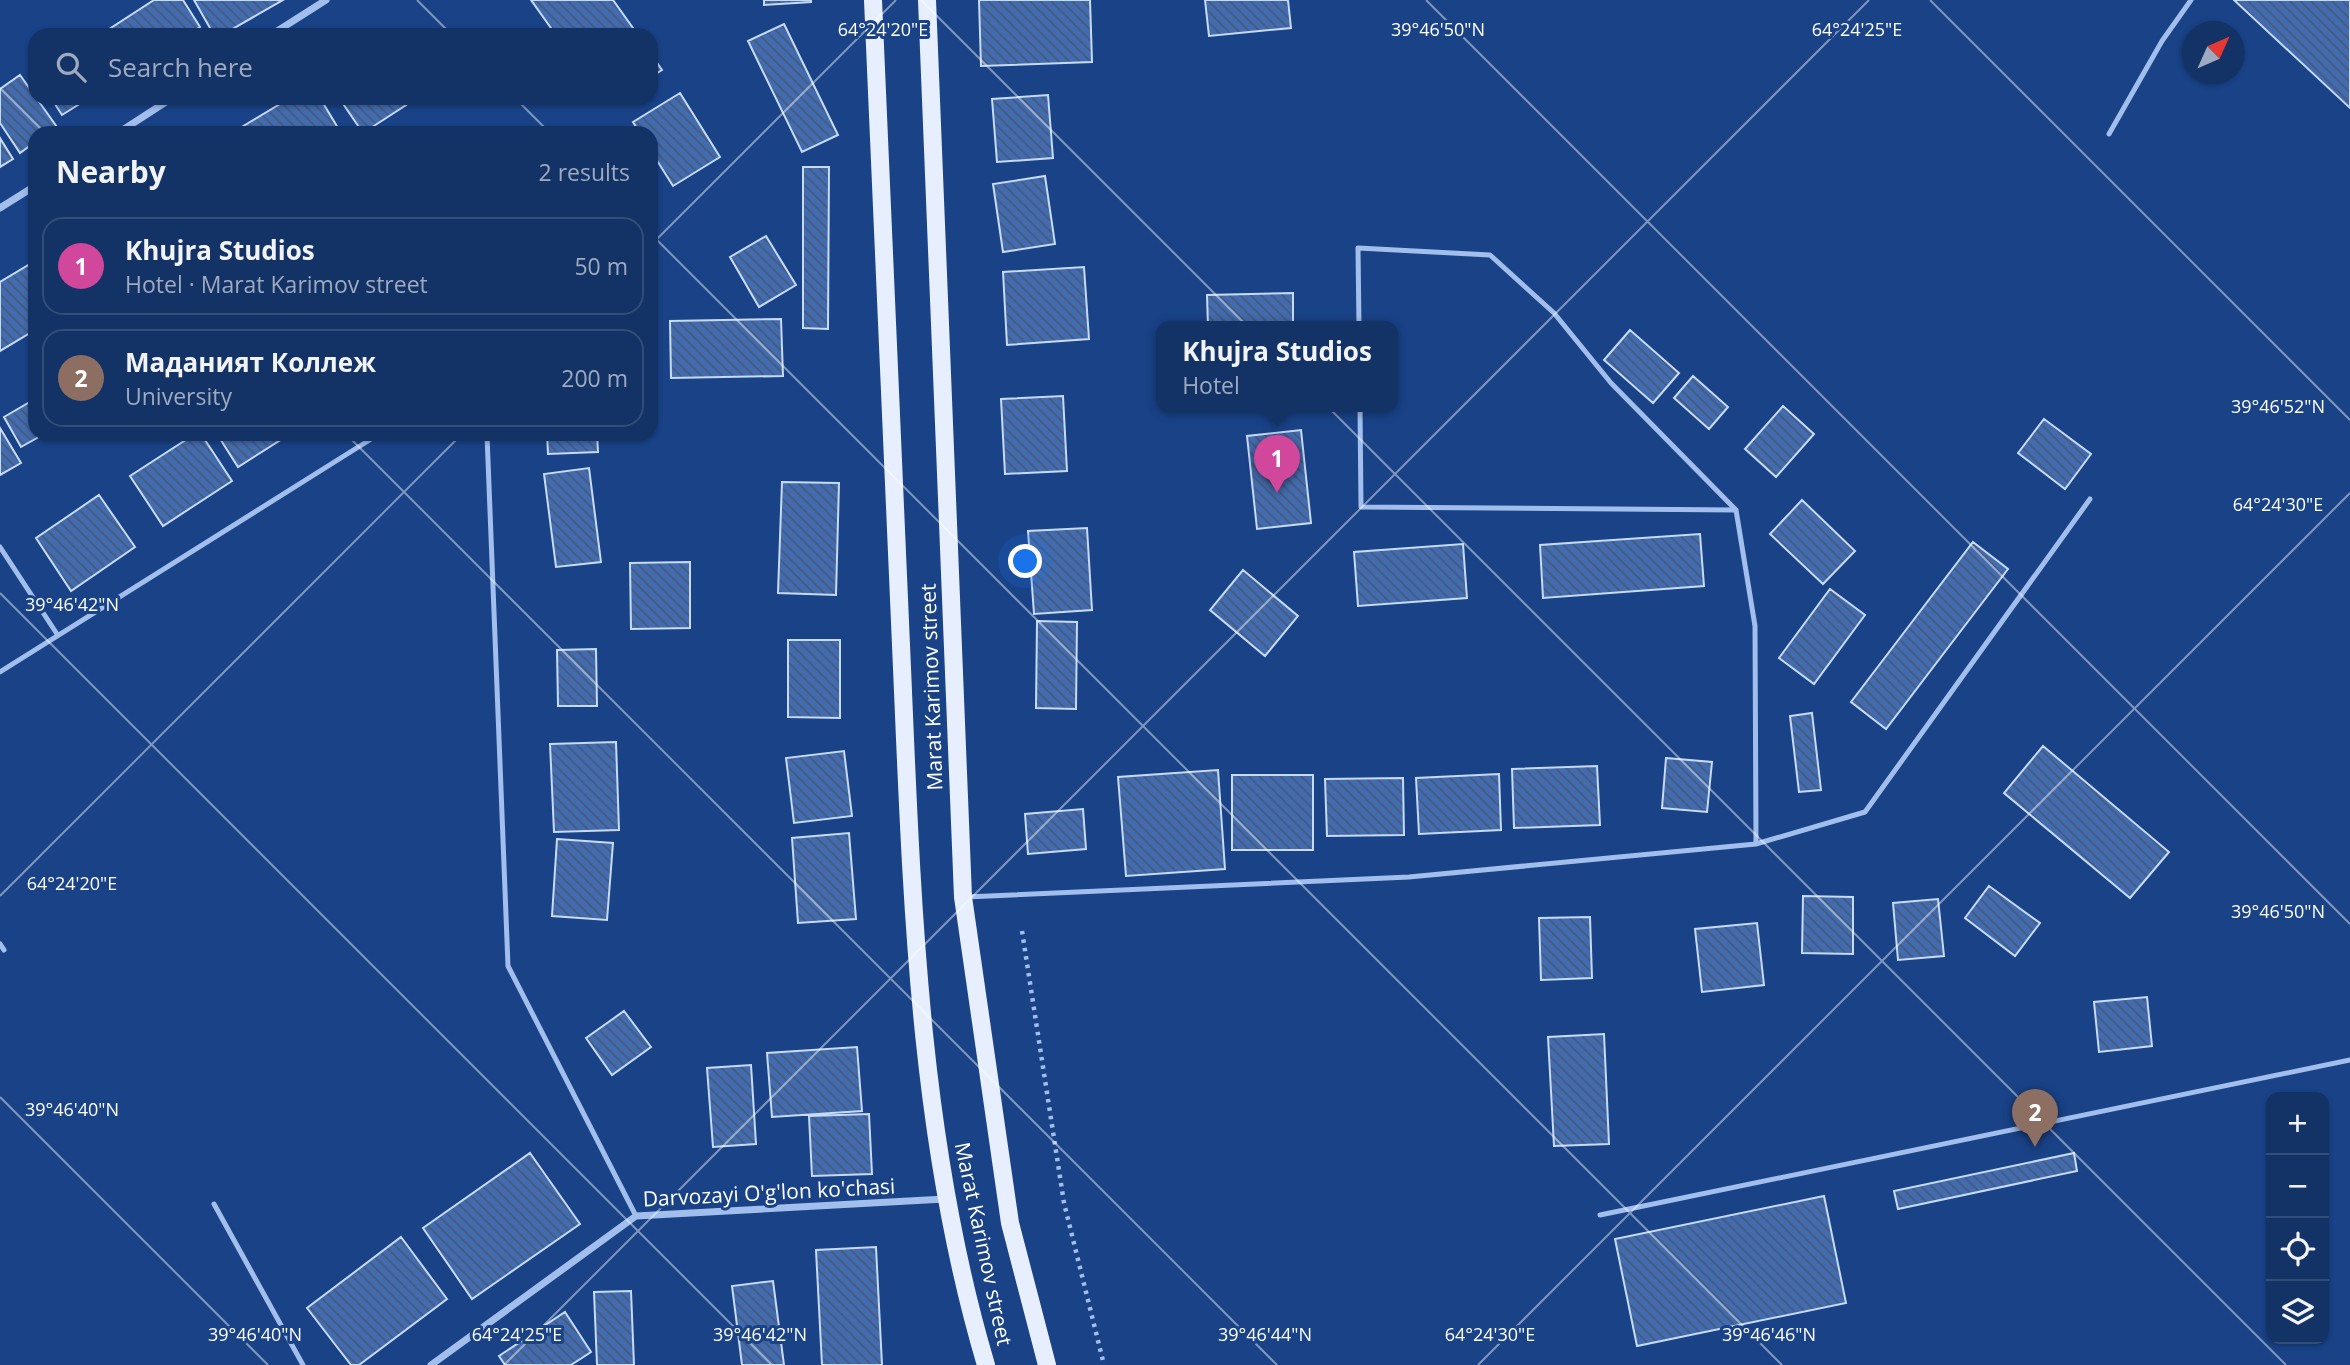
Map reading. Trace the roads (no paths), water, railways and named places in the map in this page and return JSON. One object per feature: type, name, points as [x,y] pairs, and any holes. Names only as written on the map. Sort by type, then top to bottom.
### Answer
[{"type":"main road","name":"Marat Karimov street","points":[[873,0],[912,908],[935,1130],[947,1199],[986,1365]]},
{"type":"main road","name":"Marat Karimov street","points":[[927,0],[963,897],[1010,1223],[1047,1365]]},
{"type":"street","points":[[282,28],[326,0]]},
{"type":"street","points":[[129,126],[161,105]]},
{"type":"street","points":[[0,208],[28,190]]},
{"type":"street","name":"Darvozayi O'g'lon ko'chasi","points":[[431,1365],[636,1216],[947,1199]]},
{"type":"lane","points":[[2109,134],[2162,41],[2191,0]]},
{"type":"lane","points":[[1359,321],[1358,248],[1490,255],[1554,313],[1611,383],[1736,510],[1755,626],[1756,844]]},
{"type":"lane","points":[[1360,412],[1362,508],[1736,510]]},
{"type":"lane","points":[[0,672],[368,441]]},
{"type":"lane","points":[[487,441],[508,966],[636,1216]]},
{"type":"lane","points":[[963,897],[1409,877],[1756,844],[1865,811],[2090,499]]},
{"type":"lane","points":[[0,547],[57,634]]},
{"type":"lane","points":[[1601,1215],[2350,1060]]},
{"type":"lane","points":[[214,1204],[303,1365]]},
{"type":"place","name":"Khujra Studios","points":[[1277,493]]},
{"type":"place","name":"Маданият Коллеж","points":[[2035,1147]]}]
